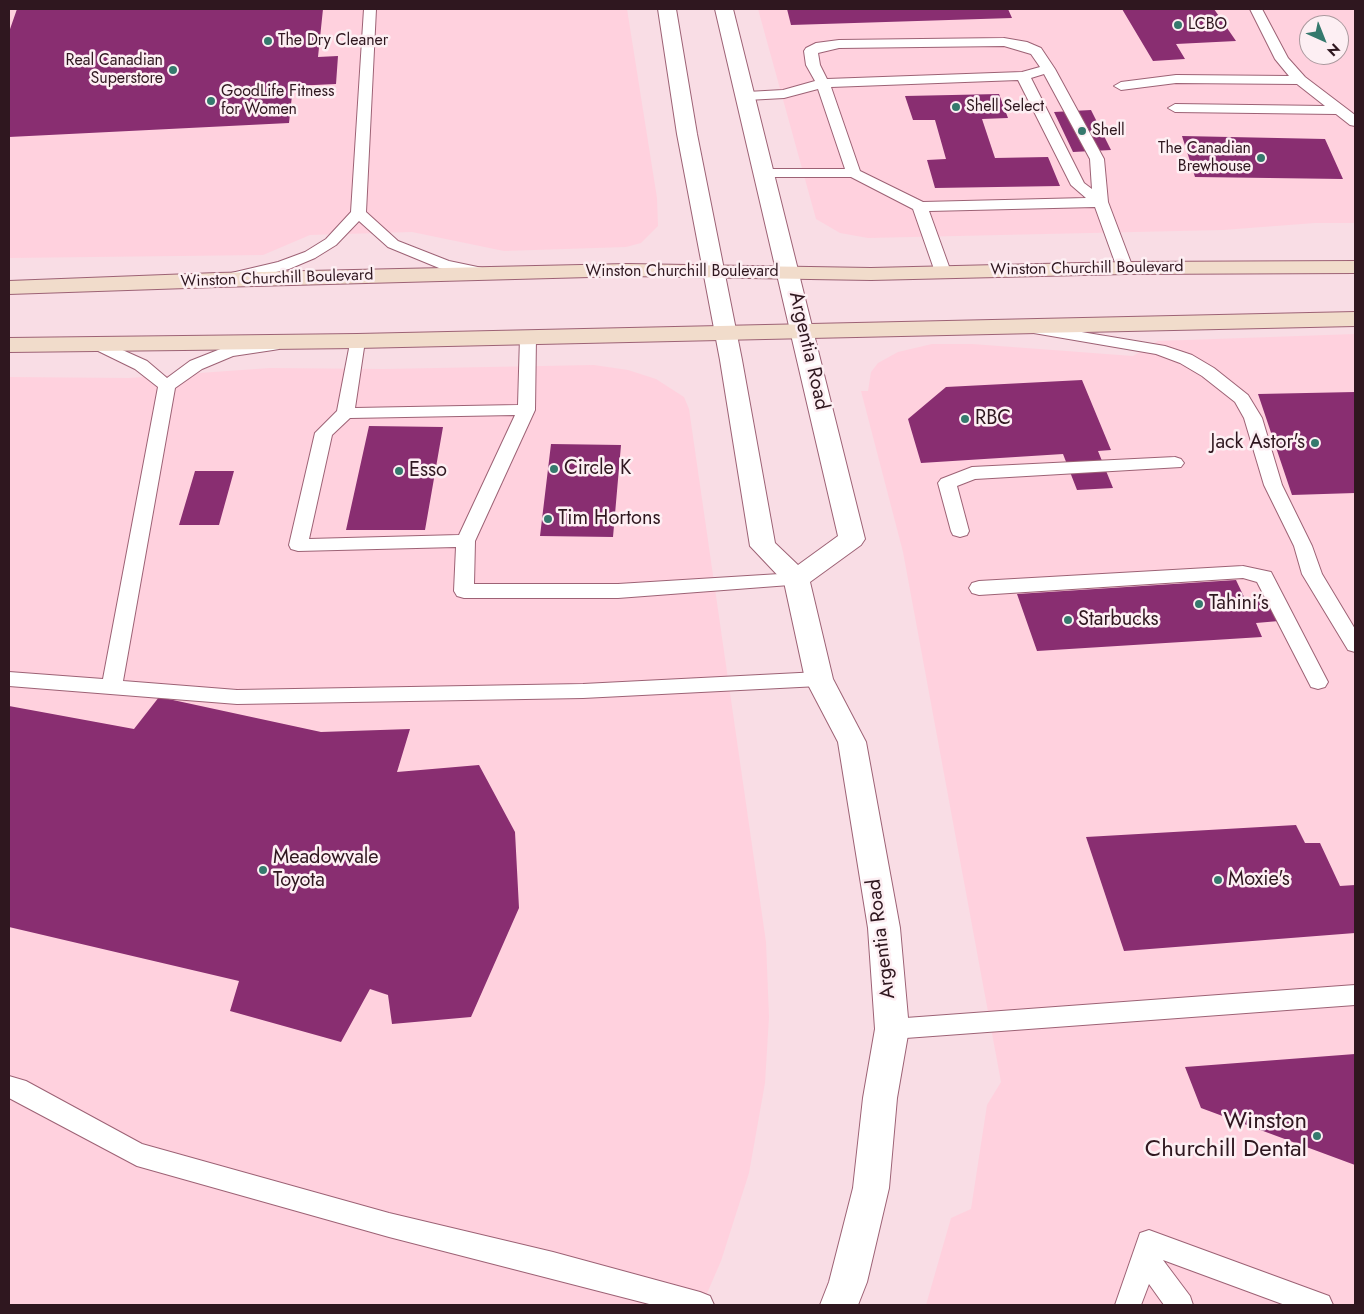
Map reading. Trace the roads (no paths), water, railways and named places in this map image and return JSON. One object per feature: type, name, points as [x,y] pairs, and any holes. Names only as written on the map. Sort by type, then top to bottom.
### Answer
[{"type":"main road","name":"Winston Churchill Boulevard","points":[[9,288],[217,280],[626,270],[789,273],[1355,267]]},
{"type":"main road","points":[[9,345],[357,341],[1355,319]]},
{"type":"street","points":[[667,9],[687,134],[763,546],[796,579]]},
{"type":"street","name":"Argentia Road","points":[[724,9],[804,331],[852,539],[796,579],[819,679],[852,742],[884,928],[892,1029],[880,1098],[871,1188],[848,1282],[839,1305]]},
{"type":"lane","points":[[217,280],[283,266],[307,256],[331,242],[358,213],[370,9]]},
{"type":"lane","points":[[1256,9],[1282,59],[1300,80],[1355,122]]},
{"type":"lane","points":[[854,172],[823,83],[814,65],[811,51],[821,46],[839,44],[1004,42],[1022,45],[1036,51],[1048,69],[1097,159],[1101,202],[1124,268]]},
{"type":"lane","points":[[747,96],[784,94],[823,83],[1023,76],[1048,69]]},
{"type":"lane","points":[[1023,76],[1078,185],[1101,202]]},
{"type":"lane","points":[[1121,86],[1176,79],[1300,80]]},
{"type":"lane","points":[[1175,108],[1340,110]]},
{"type":"lane","points":[[765,174],[854,172],[920,207],[1101,202]]},
{"type":"lane","points":[[920,207],[943,272]]},
{"type":"lane","points":[[358,213],[393,244],[445,265],[488,273]]},
{"type":"lane","points":[[1024,327],[1159,350],[1186,359],[1208,372],[1242,399],[1249,412],[1273,485],[1303,546],[1312,574],[1355,645]]},
{"type":"lane","points":[[528,337],[526,410],[466,541],[464,591],[618,590],[796,579]]},
{"type":"lane","points":[[357,341],[345,413],[324,433],[298,545],[466,541]]},
{"type":"lane","points":[[112,687],[167,386],[196,365],[229,352],[288,342]]},
{"type":"lane","points":[[98,344],[141,365],[167,386]]},
{"type":"lane","points":[[345,413],[526,410]]},
{"type":"lane","points":[[960,531],[947,483],[972,473],[1175,462]]},
{"type":"lane","points":[[979,588],[1243,572],[1264,577],[1318,682]]},
{"type":"lane","points":[[9,679],[237,697],[583,692],[819,679]]},
{"type":"lane","points":[[892,1029],[1355,995]]},
{"type":"lane","points":[[9,1087],[17,1089],[137,1154],[288,1195],[389,1226],[553,1265],[700,1305]]},
{"type":"lane","points":[[1128,1305],[1149,1242],[1319,1305]]},
{"type":"lane","points":[[1144,1255],[1180,1305]]},
{"type":"place","name":"LCBO","points":[[1178,25]]},
{"type":"place","name":"The Dry Cleaner","points":[[268,41]]},
{"type":"place","name":"Real Canadian Superstore","points":[[173,70]]},
{"type":"place","name":"GoodLife Fitness for Women","points":[[211,101]]},
{"type":"place","name":"Shell Select","points":[[956,107]]},
{"type":"place","name":"Shell","points":[[1082,131]]},
{"type":"place","name":"The Canadian Brewhouse","points":[[1261,158]]},
{"type":"place","name":"RBC","points":[[965,419]]},
{"type":"place","name":"Jack Astor's","points":[[1315,443]]},
{"type":"place","name":"Circle K","points":[[554,469]]},
{"type":"place","name":"Esso","points":[[399,471]]},
{"type":"place","name":"Tim Hortons","points":[[548,519]]},
{"type":"place","name":"Tahini’s","points":[[1199,604]]},
{"type":"place","name":"Starbucks","points":[[1068,620]]},
{"type":"place","name":"Meadowvale Toyota","points":[[263,870]]},
{"type":"place","name":"Moxie's","points":[[1218,880]]},
{"type":"place","name":"Winston Churchill Dental","points":[[1317,1136]]}]
